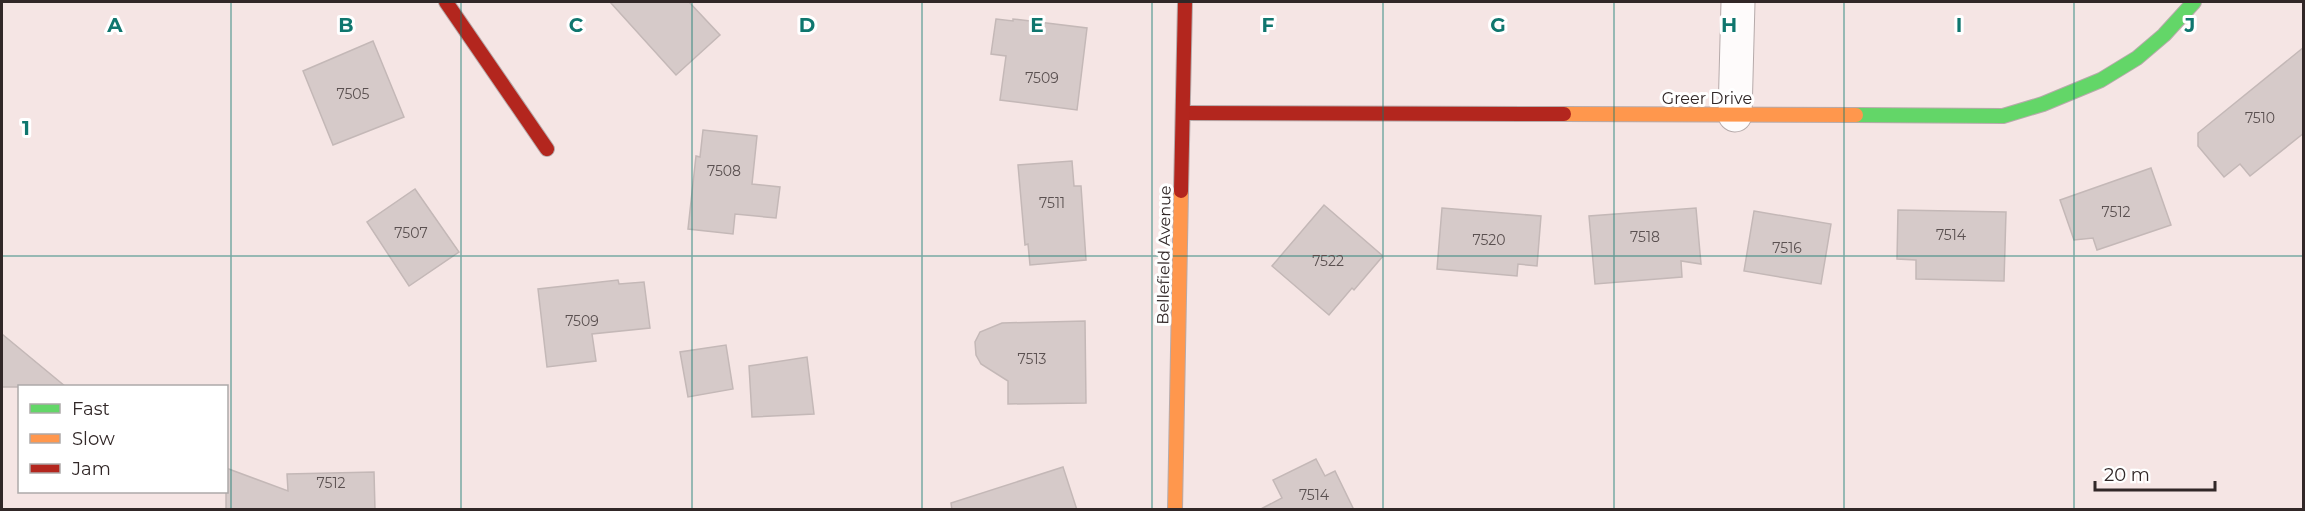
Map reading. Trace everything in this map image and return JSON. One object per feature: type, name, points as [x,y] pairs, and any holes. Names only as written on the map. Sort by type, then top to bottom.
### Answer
[{"type":"street","points":[[446,2],[547,149]]},
{"type":"street","name":"Bellefield Avenue","points":[[1176,510],[1185,2]]},
{"type":"street","points":[[1735,115],[1738,2]]},
{"type":"street","name":"Greer Drive","points":[[1183,113],[2003,116],[2059,99],[2128,64],[2152,45],[2194,2]]},
{"type":"building","points":[[610,2],[689,2],[720,35],[676,75]]},
{"type":"building","points":[[996,19],[1087,28],[1077,110],[1000,100],[1006,56],[991,54]]},
{"type":"building","points":[[373,41],[404,117],[333,145],[303,71]]},
{"type":"building","points":[[2304,47],[2304,133],[2250,176],[2240,164],[2224,177],[2198,146],[2198,133]]},
{"type":"building","points":[[703,130],[757,136],[752,184],[780,187],[776,218],[735,214],[733,234],[688,229],[696,156],[700,157]]},
{"type":"building","points":[[1072,161],[1074,186],[1081,186],[1086,260],[1030,265],[1028,244],[1025,245],[1018,165]]},
{"type":"building","points":[[2151,168],[2171,225],[2097,250],[2093,238],[2074,240],[2060,200]]},
{"type":"building","points":[[415,189],[459,252],[409,286],[367,222]]},
{"type":"building","points":[[1324,205],[1383,256],[1329,315],[1272,266]]},
{"type":"building","points":[[1442,208],[1541,216],[1537,266],[1518,264],[1517,276],[1437,269]]},
{"type":"building","points":[[1696,208],[1701,264],[1681,261],[1682,277],[1595,284],[1589,216]]},
{"type":"building","points":[[1898,210],[2006,212],[2004,281],[1916,279],[1916,260],[1897,259]]},
{"type":"building","points":[[1754,211],[1831,224],[1821,284],[1744,271]]},
{"type":"building","points":[[618,280],[619,284],[644,282],[650,328],[592,334],[596,361],[547,367],[538,289]]},
{"type":"building","points":[[1085,321],[1086,403],[1008,404],[1008,381],[981,364],[976,355],[975,342],[980,332],[1002,323]]},
{"type":"building","points":[[2,334],[64,385],[18,385],[18,387],[2,387]]},
{"type":"building","points":[[726,345],[733,389],[688,397],[680,352]]},
{"type":"building","points":[[807,357],[814,414],[752,417],[749,366]]},
{"type":"building","points":[[1316,459],[1325,476],[1335,471],[1354,510],[1259,510],[1282,498],[1273,480]]},
{"type":"building","points":[[1063,467],[1077,510],[952,510],[951,503]]},
{"type":"building","points":[[228,469],[288,491],[287,474],[374,472],[375,510],[226,510]]},
{"type":"traffic: fast","points":[[1856,115],[2003,116],[2043,104],[2101,80],[2137,58],[2164,35],[2194,2]]},
{"type":"traffic: slow","points":[[1564,114],[1856,115]]},
{"type":"traffic: slow","points":[[1175,510],[1181,191]]},
{"type":"traffic: jam","points":[[446,2],[547,149]]},
{"type":"traffic: jam","points":[[1181,191],[1185,2]]},
{"type":"traffic: jam","points":[[1183,113],[1564,114]]}]
